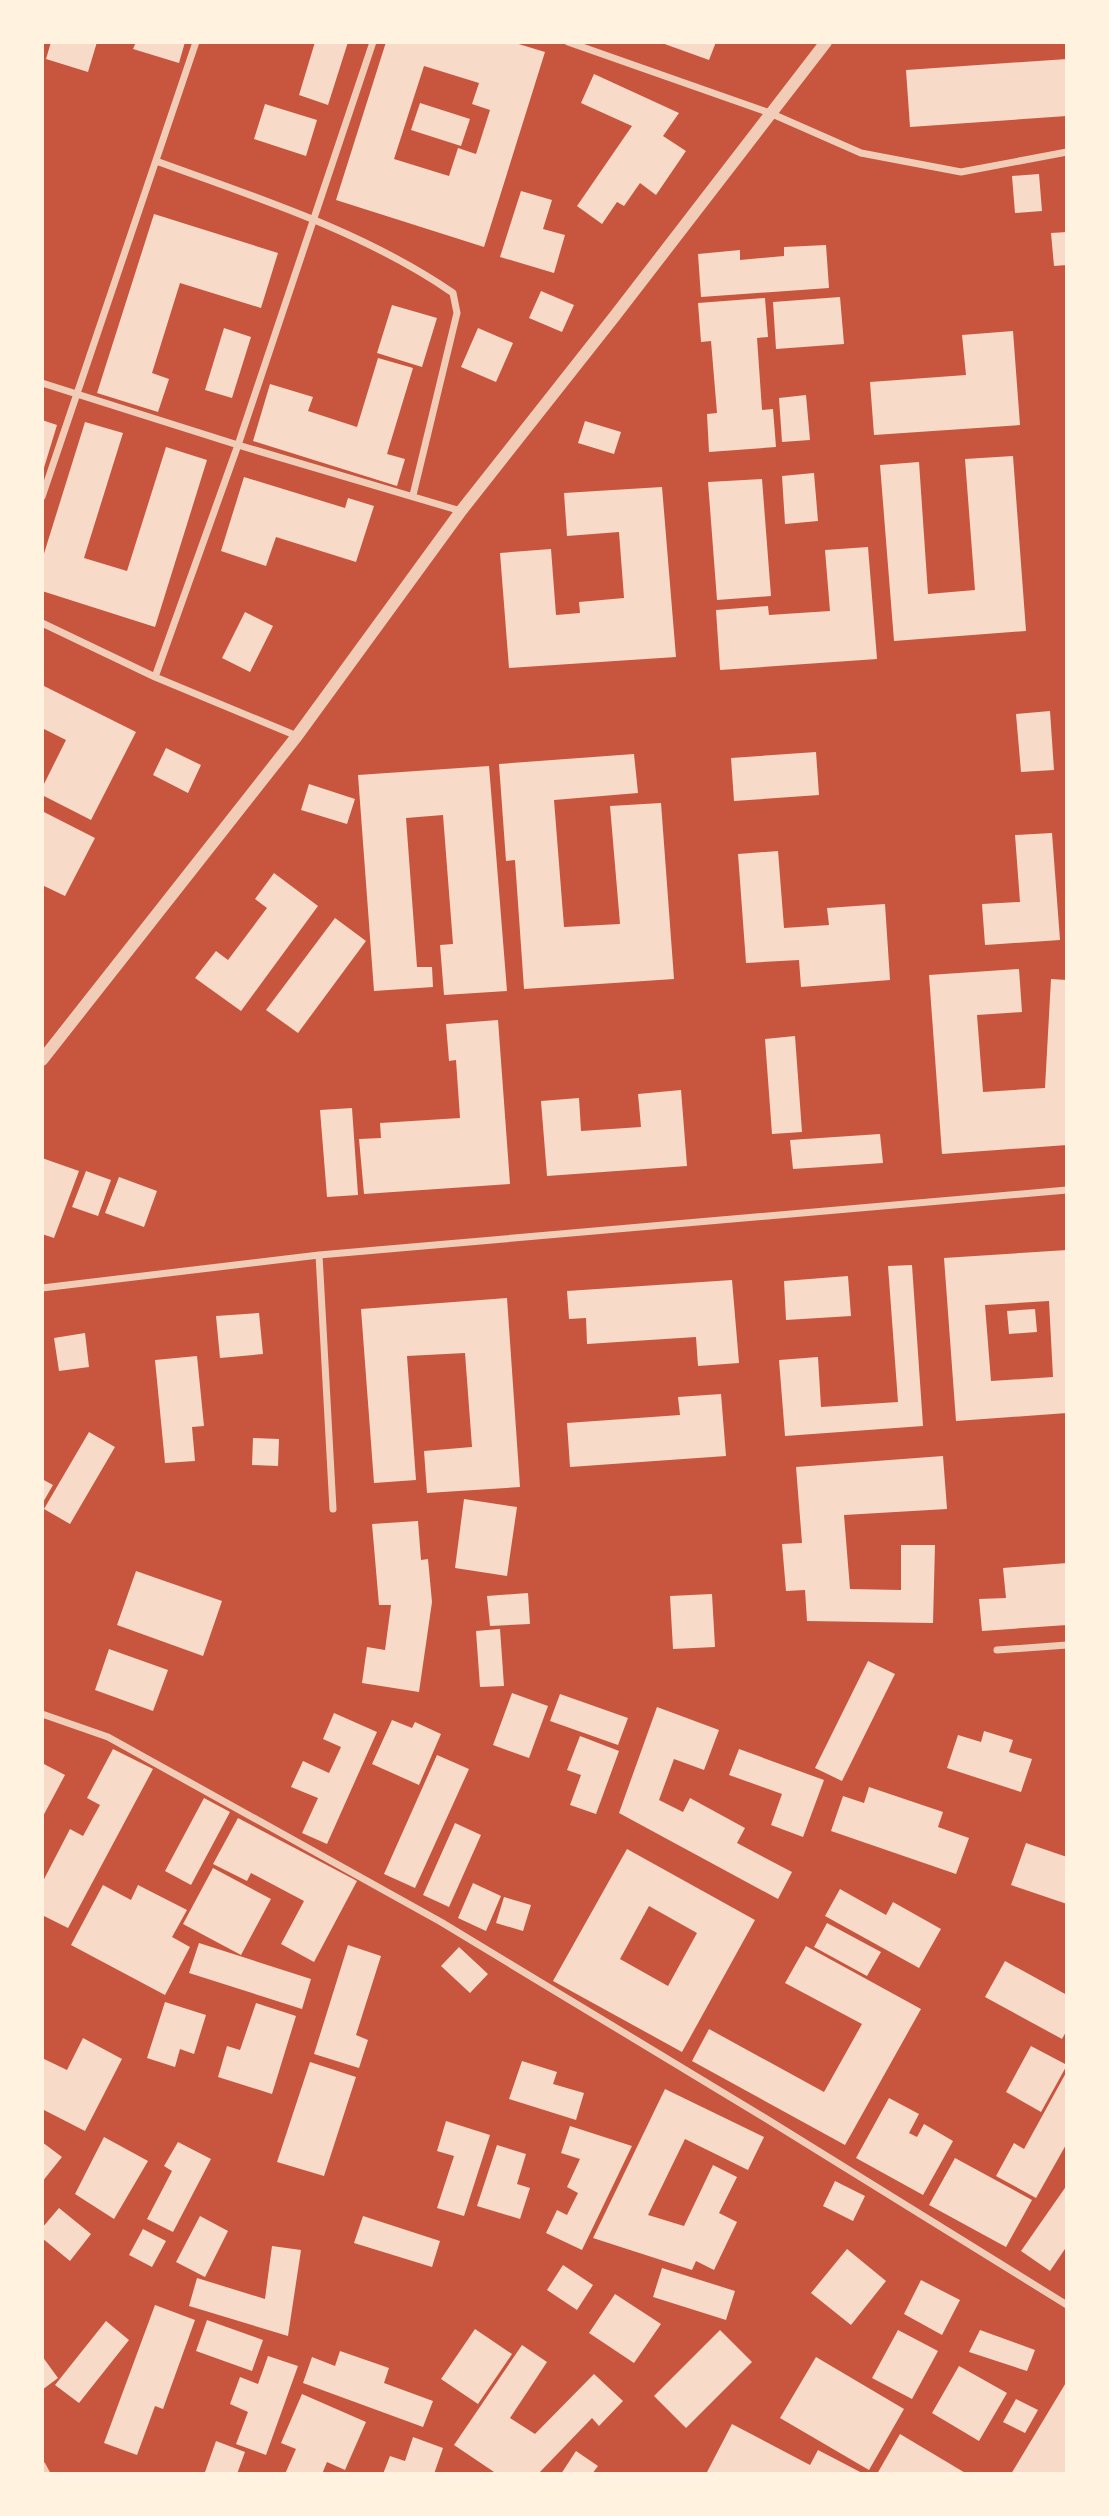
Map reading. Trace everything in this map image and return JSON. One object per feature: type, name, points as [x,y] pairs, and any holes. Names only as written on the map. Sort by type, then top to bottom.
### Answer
[{"type":"street","points":[[42,497],[196,42]]},
{"type":"street","points":[[155,677],[238,446],[373,42]]},
{"type":"street","points":[[568,42],[770,113],[861,153],[961,172],[1067,152]]},
{"type":"street","points":[[42,1060],[297,736],[461,511],[826,42]]},
{"type":"street","points":[[156,160],[313,219],[428,276],[453,293],[457,313],[413,495]]},
{"type":"street","points":[[42,383],[238,446],[461,511]]},
{"type":"street","points":[[42,622],[155,677],[297,736]]},
{"type":"street","points":[[42,1288],[319,1255],[1067,1190]]},
{"type":"street","points":[[319,1255],[333,1509]]},
{"type":"street","points":[[997,1650],[1067,1645]]},
{"type":"street","points":[[42,1714],[108,1737],[441,1922],[1067,2305]]},
{"type":"street","points":[[42,2465],[47,2474]]},
{"type":"building","points":[[51,42],[97,42],[88,72],[46,59]]},
{"type":"building","points":[[136,42],[185,42],[179,63],[133,49]]},
{"type":"building","points":[[315,42],[348,42],[328,105],[299,95]]},
{"type":"building","points":[[386,42],[512,42],[545,52],[484,247],[336,200]],"holes":[[[424,66],[479,83],[472,104],[490,110],[476,154],[458,148],[449,176],[394,159]]]},
{"type":"building","points":[[659,42],[716,42],[709,60]]},
{"type":"building","points":[[1067,59],[1067,116],[910,127],[906,70]]},
{"type":"building","points":[[594,74],[679,113],[663,136],[686,151],[656,195],[640,183],[624,206],[617,202],[602,224],[577,206],[632,126],[581,103]]},
{"type":"building","points":[[420,103],[470,119],[461,146],[411,130]]},
{"type":"building","points":[[265,104],[317,120],[306,156],[254,139]]},
{"type":"building","points":[[1039,174],[1042,211],[1015,213],[1012,176]]},
{"type":"building","points":[[521,191],[552,200],[543,229],[565,235],[554,273],[500,257]]},
{"type":"building","points":[[154,214],[278,253],[261,308],[180,283],[152,373],[169,379],[158,412],[97,393]]},
{"type":"building","points":[[1067,232],[1067,265],[1054,266],[1051,233]]},
{"type":"building","points":[[826,245],[829,288],[701,297],[698,254],[740,250],[740,260],[784,256],[784,247]]},
{"type":"building","points":[[541,291],[574,305],[562,332],[529,318]]},
{"type":"building","points":[[840,297],[844,344],[776,349],[773,302]]},
{"type":"building","points":[[765,298],[768,337],[757,338],[762,410],[773,409],[776,447],[709,452],[707,414],[717,413],[711,341],[701,342],[698,303]]},
{"type":"building","points":[[392,305],[437,318],[422,367],[377,353]]},
{"type":"building","points":[[224,328],[251,337],[232,398],[205,390]]},
{"type":"building","points":[[478,328],[513,343],[496,382],[461,367]]},
{"type":"building","points":[[1013,331],[1020,425],[874,435],[870,382],[966,375],[962,335]]},
{"type":"building","points":[[378,358],[413,368],[387,454],[405,459],[397,486],[253,441],[270,384],[313,397],[308,411],[357,427]]},
{"type":"building","points":[[806,395],[810,440],[782,442],[779,398]]},
{"type":"building","points":[[42,420],[57,425],[43,471],[42,471]]},
{"type":"building","points":[[585,421],[621,432],[614,454],[578,443]]},
{"type":"building","points":[[85,422],[123,433],[84,558],[127,571],[166,447],[207,460],[155,627],[42,591],[42,560]]},
{"type":"building","points":[[1013,456],[1026,631],[894,641],[880,465],[919,462],[928,594],[975,590],[965,459]]},
{"type":"building","points":[[814,473],[818,521],[785,524],[782,476]]},
{"type":"building","points":[[244,477],[345,508],[348,498],[374,506],[356,562],[276,537],[266,566],[221,551]]},
{"type":"building","points":[[762,479],[771,596],[717,600],[708,482]]},
{"type":"building","points":[[662,487],[676,657],[509,668],[500,553],[551,549],[556,615],[580,613],[579,602],[624,598],[619,532],[567,536],[564,493]]},
{"type":"building","points":[[868,547],[877,659],[720,670],[716,610],[768,606],[769,615],[830,611],[825,550]]},
{"type":"building","points":[[245,612],[273,626],[250,672],[222,658]]},
{"type":"building","points":[[42,685],[136,732],[91,820],[42,795],[42,788],[66,740],[42,728]]},
{"type":"building","points":[[1050,711],[1054,770],[1021,772],[1016,714]]},
{"type":"building","points":[[166,748],[201,765],[188,793],[153,775]]},
{"type":"building","points":[[816,752],[819,795],[734,801],[731,758]]},
{"type":"building","points":[[634,754],[638,793],[554,800],[564,927],[620,924],[610,806],[661,803],[674,979],[524,989],[515,860],[506,861],[499,764]]},
{"type":"building","points":[[489,766],[507,991],[444,995],[440,945],[453,944],[443,815],[406,818],[417,967],[432,967],[433,987],[374,991],[358,775]]},
{"type":"building","points":[[309,784],[355,799],[347,824],[301,810]]},
{"type":"building","points":[[42,811],[95,838],[65,896],[42,885]]},
{"type":"building","points":[[1052,833],[1060,940],[985,945],[982,904],[1020,902],[1015,835]]},
{"type":"building","points":[[778,851],[784,928],[829,925],[827,908],[885,904],[890,980],[801,987],[799,960],[746,963],[738,854]]},
{"type":"building","points":[[274,873],[318,906],[241,1011],[195,978],[216,951],[228,960],[267,908],[255,899]]},
{"type":"building","points":[[335,918],[366,941],[298,1033],[266,1010]]},
{"type":"building","points":[[1019,969],[1022,1012],[977,1015],[983,1092],[1045,1088],[1051,979],[1067,980],[1067,1145],[942,1154],[929,975]]},
{"type":"building","points":[[498,1020],[510,1184],[364,1194],[359,1139],[381,1138],[380,1123],[460,1118],[456,1060],[449,1061],[446,1024]]},
{"type":"building","points":[[795,1036],[802,1132],[772,1134],[765,1039]]},
{"type":"building","points":[[681,1090],[687,1166],[547,1176],[541,1101],[579,1098],[581,1131],[641,1127],[638,1094]]},
{"type":"building","points":[[352,1108],[358,1195],[327,1197],[320,1110]]},
{"type":"building","points":[[880,1134],[883,1163],[793,1169],[790,1140]]},
{"type":"building","points":[[42,1158],[79,1171],[54,1238],[42,1234]]},
{"type":"building","points":[[86,1171],[111,1180],[98,1216],[72,1207]]},
{"type":"building","points":[[119,1177],[157,1191],[144,1227],[105,1213]]},
{"type":"building","points":[[1067,1250],[1067,1413],[956,1421],[944,1258]],"holes":[[[1049,1301],[1053,1377],[991,1381],[985,1305]]]},
{"type":"building","points":[[912,1265],[923,1426],[785,1436],[779,1360],[818,1357],[821,1407],[898,1402],[888,1266]]},
{"type":"building","points":[[848,1276],[851,1316],[786,1320],[784,1281]]},
{"type":"building","points":[[732,1280],[739,1363],[698,1366],[696,1337],[587,1344],[586,1318],[569,1319],[567,1291]]},
{"type":"building","points":[[507,1298],[520,1487],[427,1493],[424,1451],[472,1447],[465,1353],[407,1356],[416,1480],[374,1483],[361,1309]]},
{"type":"building","points":[[1035,1309],[1037,1332],[1009,1334],[1007,1311]]},
{"type":"building","points":[[259,1313],[263,1354],[220,1358],[216,1316]]},
{"type":"building","points":[[85,1333],[89,1367],[59,1371],[54,1338]]},
{"type":"building","points":[[197,1356],[204,1426],[192,1427],[195,1461],[165,1463],[155,1360]]},
{"type":"building","points":[[721,1394],[726,1456],[570,1467],[567,1423],[680,1415],[678,1397]]},
{"type":"building","points":[[89,1432],[115,1447],[70,1524],[44,1509]]},
{"type":"building","points":[[253,1438],[279,1439],[278,1466],[252,1465]]},
{"type":"building","points":[[943,1456],[947,1509],[844,1515],[850,1589],[901,1590],[901,1545],[935,1545],[933,1623],[807,1621],[805,1590],[786,1591],[782,1544],[802,1543],[796,1467]]},
{"type":"building","points":[[42,1479],[53,1485],[42,1504]]},
{"type":"building","points":[[464,1499],[517,1507],[507,1576],[455,1568]]},
{"type":"building","points":[[418,1521],[421,1560],[428,1559],[432,1602],[419,1692],[362,1683],[367,1647],[385,1650],[391,1605],[379,1605],[372,1524]]},
{"type":"building","points":[[1067,1563],[1067,1625],[982,1631],[979,1599],[1006,1598],[1003,1568]]},
{"type":"building","points":[[136,1571],[222,1601],[203,1656],[117,1625]]},
{"type":"building","points":[[528,1593],[530,1624],[490,1626],[487,1596]]},
{"type":"building","points":[[712,1594],[715,1647],[673,1649],[670,1596]]},
{"type":"building","points":[[500,1629],[504,1686],[480,1687],[476,1631]]},
{"type":"building","points":[[109,1649],[168,1670],[153,1711],[95,1690]]},
{"type":"building","points":[[868,1661],[895,1674],[842,1781],[815,1768]]},
{"type":"building","points":[[512,1693],[548,1706],[529,1758],[493,1745]]},
{"type":"building","points":[[560,1694],[628,1718],[618,1745],[550,1721]]},
{"type":"building","points":[[657,1707],[719,1730],[704,1770],[674,1759],[659,1800],[683,1812],[690,1798],[745,1828],[737,1843],[792,1872],[778,1899],[619,1813]]},
{"type":"building","points":[[334,1713],[377,1732],[327,1844],[302,1833],[318,1798],[291,1787],[303,1761],[329,1773],[341,1747],[323,1739]]},
{"type":"building","points":[[392,1720],[412,1728],[415,1722],[441,1734],[419,1785],[372,1764]]},
{"type":"building","points":[[984,1731],[1013,1740],[1009,1752],[1032,1759],[1021,1792],[947,1768],[958,1735],[981,1742]]},
{"type":"building","points":[[580,1736],[619,1751],[596,1814],[570,1805],[581,1775],[567,1770]]},
{"type":"building","points":[[113,1749],[153,1769],[68,1928],[42,1915],[42,1883],[70,1829],[83,1836],[100,1805],[87,1798]]},
{"type":"building","points":[[739,1749],[824,1780],[803,1837],[771,1825],[782,1794],[729,1775]]},
{"type":"building","points":[[437,1755],[469,1769],[415,1888],[384,1874]]},
{"type":"building","points":[[42,1763],[65,1775],[42,1818]]},
{"type":"building","points":[[869,1787],[943,1812],[938,1827],[969,1838],[956,1874],[831,1831],[843,1796],[864,1803]]},
{"type":"building","points":[[204,1798],[230,1812],[191,1885],[165,1871]]},
{"type":"building","points":[[238,1818],[357,1881],[314,1962],[281,1944],[304,1901],[251,1873],[247,1881],[213,1864]]},
{"type":"building","points":[[455,1823],[481,1835],[449,1907],[423,1895]]},
{"type":"building","points":[[1026,1843],[1067,1857],[1067,1904],[1011,1885]]},
{"type":"building","points":[[627,1849],[755,1920],[682,2052],[553,1981]],"holes":[[[649,1906],[697,1933],[668,1986],[620,1959]]]},
{"type":"building","points":[[213,1868],[271,1899],[241,1955],[183,1924]]},
{"type":"building","points":[[473,1883],[501,1896],[486,1931],[458,1918]]},
{"type":"building","points":[[103,1885],[131,1900],[138,1885],[187,1910],[172,1937],[190,1947],[165,1995],[71,1945]]},
{"type":"building","points":[[840,1889],[886,1915],[893,1902],[941,1929],[919,1968],[825,1916]]},
{"type":"building","points":[[504,1897],[531,1905],[523,1931],[496,1923]]},
{"type":"building","points":[[827,1923],[881,1952],[867,1976],[814,1947]]},
{"type":"building","points":[[199,1943],[311,1979],[302,2009],[189,1973]]},
{"type":"building","points":[[348,1945],[381,1956],[356,2035],[368,2040],[359,2068],[314,2054]]},
{"type":"building","points":[[806,1946],[921,2009],[845,2145],[692,2061],[709,2029],[824,2092],[862,2024],[785,1983]]},
{"type":"building","points":[[459,1947],[488,1974],[470,1993],[441,1966]]},
{"type":"building","points":[[1005,1961],[1067,1995],[1067,2030],[1062,2039],[985,1997]]},
{"type":"building","points":[[165,2002],[206,2015],[194,2054],[180,2049],[175,2067],[147,2058]]},
{"type":"building","points":[[256,2003],[296,2016],[272,2094],[218,2077],[227,2046],[240,2050]]},
{"type":"building","points":[[83,2038],[122,2059],[85,2131],[42,2109],[42,2058],[67,2070]]},
{"type":"building","points":[[1031,2046],[1067,2065],[1041,2112],[1006,2092]]},
{"type":"building","points":[[522,2061],[557,2072],[553,2084],[584,2093],[576,2120],[509,2099]]},
{"type":"building","points":[[310,2062],[356,2077],[324,2176],[277,2162]]},
{"type":"building","points":[[1067,2071],[1067,2143],[1036,2198],[996,2176],[1014,2143],[1024,2149]]},
{"type":"building","points":[[665,2089],[764,2137],[748,2170],[685,2139],[648,2215],[684,2226],[713,2165],[737,2177],[719,2213],[737,2222],[714,2270],[696,2261],[692,2270],[593,2238]]},
{"type":"building","points":[[889,2098],[919,2114],[909,2133],[917,2137],[924,2124],[953,2141],[923,2195],[856,2158]]},
{"type":"building","points":[[446,2121],[490,2135],[464,2216],[437,2208],[454,2156],[437,2151]]},
{"type":"building","points":[[570,2126],[632,2146],[582,2250],[546,2233],[557,2210],[567,2215],[578,2193],[567,2187],[580,2159],[561,2153]]},
{"type":"building","points":[[104,2137],[148,2161],[114,2219],[75,2194]]},
{"type":"building","points":[[42,2142],[62,2157],[42,2182]]},
{"type":"building","points":[[178,2142],[211,2159],[173,2232],[147,2219],[172,2171],[164,2166]]},
{"type":"building","points":[[497,2145],[526,2154],[517,2184],[530,2188],[520,2219],[477,2206]]},
{"type":"building","points":[[955,2158],[1032,2200],[1006,2247],[929,2205]]},
{"type":"building","points":[[835,2181],[865,2196],[853,2221],[823,2206]]},
{"type":"building","points":[[1067,2185],[1067,2246],[1050,2271],[1021,2251]]},
{"type":"building","points":[[59,2208],[91,2234],[70,2261],[42,2238],[42,2228]]},
{"type":"building","points":[[200,2216],[228,2231],[205,2277],[176,2262]]},
{"type":"building","points":[[363,2216],[440,2241],[432,2267],[354,2243]]},
{"type":"building","points":[[143,2229],[166,2241],[152,2267],[129,2255]]},
{"type":"building","points":[[272,2246],[301,2250],[288,2336],[189,2306],[197,2278],[265,2299]]},
{"type":"building","points":[[847,2249],[886,2281],[851,2325],[811,2293]]},
{"type":"building","points":[[563,2265],[593,2285],[577,2310],[547,2290]]},
{"type":"building","points":[[662,2268],[735,2291],[726,2320],[653,2297]]},
{"type":"building","points":[[921,2280],[960,2300],[942,2335],[904,2314]]},
{"type":"building","points":[[615,2294],[661,2324],[634,2363],[589,2333]]},
{"type":"building","points":[[155,2305],[195,2320],[163,2409],[155,2406],[137,2455],[104,2443]]},
{"type":"building","points":[[207,2320],[263,2340],[252,2371],[196,2351]]},
{"type":"building","points":[[106,2321],[129,2340],[79,2403],[55,2385]]},
{"type":"building","points":[[475,2329],[512,2354],[478,2404],[441,2379]]},
{"type":"building","points":[[720,2330],[752,2362],[686,2428],[654,2396]]},
{"type":"building","points":[[898,2330],[938,2351],[912,2399],[872,2378]]},
{"type":"building","points":[[980,2330],[1035,2350],[1027,2371],[969,2352]]},
{"type":"building","points":[[522,2345],[547,2362],[510,2418],[535,2434],[594,2374],[623,2401],[599,2426],[592,2418],[538,2474],[497,2474],[454,2445]]},
{"type":"building","points":[[340,2351],[389,2368],[384,2383],[433,2401],[423,2427],[303,2383],[312,2357],[335,2366]]},
{"type":"building","points":[[42,2356],[58,2378],[42,2390]]},
{"type":"building","points":[[268,2356],[298,2366],[266,2455],[236,2444],[248,2412],[230,2404],[240,2377],[258,2384]]},
{"type":"building","points":[[816,2357],[904,2409],[869,2470],[780,2418]]},
{"type":"building","points":[[959,2366],[1007,2393],[979,2441],[932,2413]]},
{"type":"building","points":[[1067,2381],[1065,2474],[1011,2474]]},
{"type":"building","points":[[302,2394],[366,2422],[345,2470],[327,2462],[322,2474],[285,2474],[296,2449],[281,2443]]},
{"type":"building","points":[[1016,2399],[1038,2410],[1025,2433],[1003,2422]]},
{"type":"building","points":[[732,2424],[810,2465],[818,2450],[864,2474],[706,2474]]},
{"type":"building","points":[[900,2434],[967,2474],[877,2474]]},
{"type":"building","points":[[413,2437],[443,2448],[434,2474],[383,2474],[390,2456],[405,2461]]},
{"type":"building","points":[[216,2441],[245,2452],[237,2474],[205,2472]]},
{"type":"building","points":[[576,2451],[598,2466],[592,2474],[561,2474]]}]
